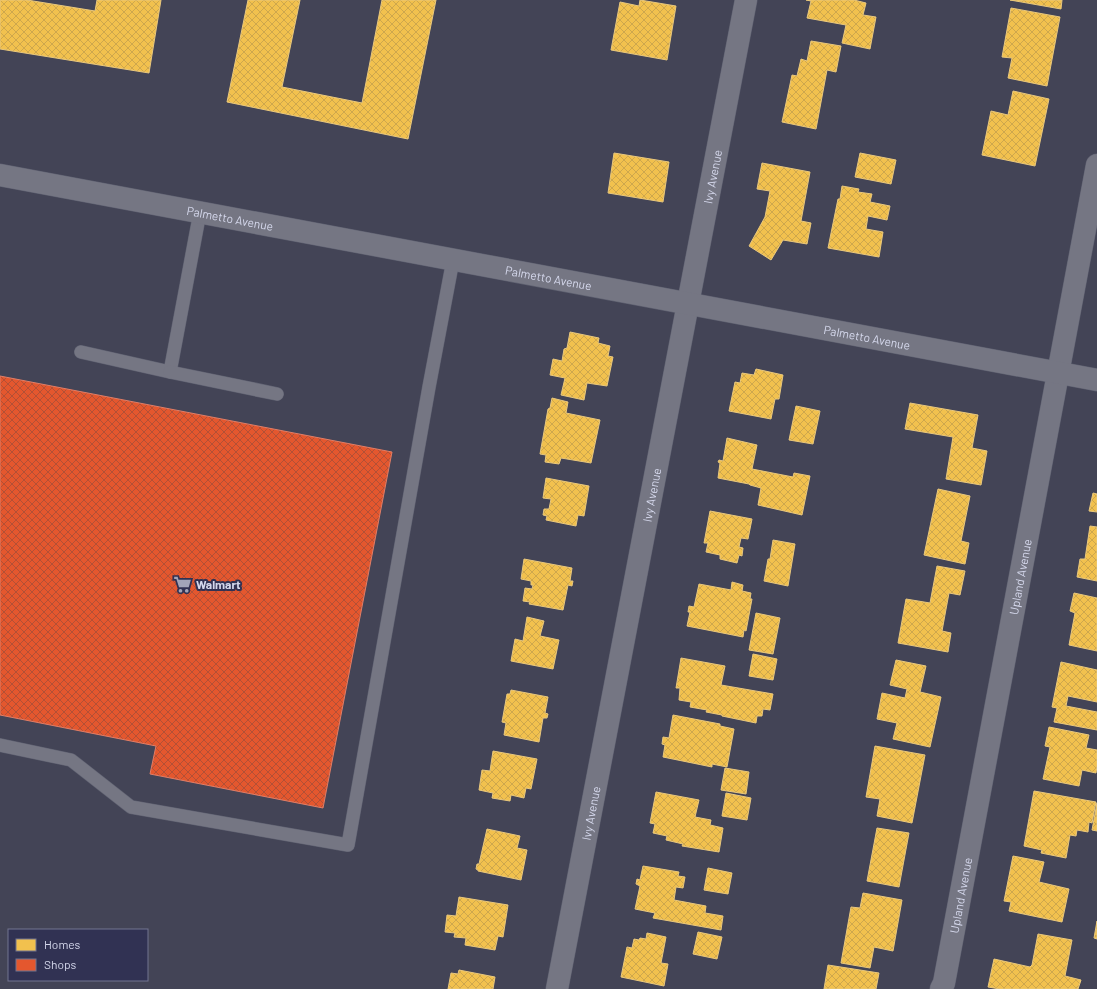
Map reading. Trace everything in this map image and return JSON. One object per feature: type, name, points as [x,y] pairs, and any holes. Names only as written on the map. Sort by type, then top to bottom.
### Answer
[{"type":"street","name":"Ivy Avenue","points":[[557,989],[746,0]]},
{"type":"street","name":"Upland Avenue","points":[[941,989],[944,983],[1097,165]]},
{"type":"street","name":"Palmetto Avenue","points":[[0,175],[1097,380]]},
{"type":"lane","points":[[170,372],[200,212]]},
{"type":"lane","points":[[0,745],[71,760],[131,807],[348,845],[453,260]]},
{"type":"lane","points":[[81,352],[277,394]]},
{"type":"building: Homes","points":[[0,0],[27,0],[95,11],[97,0],[161,0],[149,73],[0,49]]},
{"type":"building: Homes","points":[[248,0],[300,0],[282,87],[362,103],[382,0],[436,0],[408,139],[227,102]]},
{"type":"building: Homes","points":[[640,0],[676,6],[667,60],[611,50],[620,2],[639,6]]},
{"type":"building: Homes","points":[[806,0],[854,0],[866,3],[863,15],[876,17],[870,49],[842,43],[846,25],[807,18],[811,1]]},
{"type":"building: Homes","points":[[1010,0],[1062,0],[1061,9]]},
{"type":"building: Homes","points":[[1011,8],[1060,17],[1047,86],[1008,78],[1012,58],[1002,57]]},
{"type":"building: Homes","points":[[811,41],[841,46],[836,72],[827,70],[816,129],[782,122],[792,75],[797,76],[801,59],[807,61]]},
{"type":"building: Homes","points":[[1013,91],[1049,99],[1035,166],[982,155],[991,111],[1008,115]]},
{"type":"building: Homes","points":[[614,153],[669,162],[663,202],[608,193]]},
{"type":"building: Homes","points":[[860,153],[896,160],[891,184],[855,177]]},
{"type":"building: Homes","points":[[762,163],[810,172],[801,221],[811,223],[807,244],[783,240],[771,260],[749,246],[765,217],[770,191],[757,189]]},
{"type":"building: Homes","points":[[842,186],[859,189],[858,192],[872,194],[870,202],[890,206],[887,220],[868,216],[866,229],[883,232],[879,257],[828,248]]},
{"type":"building: Homes","points":[[570,332],[599,338],[598,343],[610,346],[608,356],[613,357],[607,386],[587,383],[584,400],[561,395],[565,378],[550,375],[553,359],[562,361],[564,349],[567,348]]},
{"type":"building: Homes","points":[[756,369],[783,375],[779,399],[775,399],[771,419],[729,411],[735,382],[740,383],[742,373],[754,375]]},
{"type":"building: Homes","points":[[552,398],[568,402],[566,413],[600,420],[591,463],[561,458],[559,464],[545,462],[546,455],[540,454],[548,409],[550,408]]},
{"type":"building: Homes","points":[[910,403],[978,415],[972,448],[987,451],[981,485],[946,479],[953,437],[905,429]]},
{"type":"building: Homes","points":[[796,406],[820,411],[813,444],[789,440]]},
{"type":"building: Homes","points":[[727,438],[757,445],[752,469],[793,477],[794,473],[810,476],[802,515],[758,505],[761,488],[718,478],[720,463],[718,462],[719,460],[723,461]]},
{"type":"building: Homes","points":[[546,478],[589,486],[584,516],[578,515],[576,526],[546,520],[547,516],[543,515],[544,509],[549,509],[551,499],[543,498]]},
{"type":"building: Homes","points":[[938,489],[970,496],[961,541],[969,543],[965,564],[924,555]]},
{"type":"building: Homes","points":[[1093,493],[1097,494],[1097,512],[1089,511]]},
{"type":"building: Homes","points":[[710,511],[752,519],[748,539],[741,538],[739,547],[743,548],[742,556],[739,555],[737,563],[720,559],[720,555],[706,552],[708,543],[704,543]]},
{"type":"building: Homes","points":[[1090,526],[1097,527],[1097,581],[1077,577],[1080,559],[1085,559]]},
{"type":"building: Homes","points":[[773,540],[795,544],[788,586],[764,581]]},
{"type":"building: Homes","points":[[524,559],[572,568],[570,581],[573,581],[572,586],[568,585],[563,610],[529,604],[530,602],[523,601],[525,588],[532,589],[533,585],[531,585],[531,581],[521,579]]},
{"type":"building: Homes","points":[[937,566],[965,571],[960,595],[949,593],[942,631],[951,633],[948,652],[898,643],[906,599],[930,603]]},
{"type":"building: Homes","points":[[732,582],[743,585],[742,591],[751,593],[750,599],[752,599],[746,631],[744,630],[743,637],[687,626],[690,612],[688,612],[689,606],[694,607],[699,584],[731,590]]},
{"type":"building: Homes","points":[[1074,593],[1097,598],[1097,651],[1069,645],[1075,613],[1070,611]]},
{"type":"building: Homes","points":[[756,613],[780,618],[773,654],[749,650]]},
{"type":"building: Homes","points":[[527,617],[544,621],[540,636],[559,640],[553,669],[511,661],[515,639],[523,641]]},
{"type":"building: Homes","points":[[753,654],[777,659],[773,680],[749,676]]},
{"type":"building: Homes","points":[[681,658],[725,666],[721,685],[773,694],[770,710],[763,709],[762,716],[757,716],[756,723],[722,716],[706,712],[707,710],[690,707],[691,702],[679,700],[680,688],[676,688]]},
{"type":"building: Homes","points":[[896,660],[926,666],[920,692],[941,697],[930,747],[893,739],[897,723],[877,719],[882,693],[905,698],[907,689],[890,685]]},
{"type":"building: Homes","points":[[1061,662],[1097,670],[1097,702],[1068,696],[1066,706],[1097,712],[1097,730],[1054,722],[1057,708],[1052,707]]},
{"type":"building: Homes","points":[[511,690],[548,697],[545,713],[548,714],[547,718],[543,718],[539,742],[504,735],[506,723],[502,722],[507,694],[510,694]]},
{"type":"building: Homes","points":[[673,715],[720,724],[720,726],[734,729],[727,767],[712,764],[712,767],[663,757],[665,745],[662,744],[663,737],[669,738]]},
{"type":"building: Homes","points":[[1049,727],[1089,735],[1086,748],[1097,750],[1096,773],[1082,770],[1079,786],[1043,779],[1050,747],[1045,746]]},
{"type":"building: Homes","points":[[875,746],[925,755],[912,823],[877,816],[880,799],[866,797]]},
{"type":"building: Homes","points":[[493,751],[537,759],[531,789],[526,788],[524,798],[511,795],[510,801],[492,798],[493,793],[479,790],[482,770],[490,771]]},
{"type":"building: Homes","points":[[725,768],[749,772],[746,794],[721,790]]},
{"type":"building: Homes","points":[[1034,791],[1096,802],[1092,823],[1089,822],[1088,832],[1077,830],[1076,836],[1070,835],[1066,858],[1041,853],[1042,850],[1024,846]]},
{"type":"building: Homes","points":[[656,792],[699,800],[695,817],[711,820],[710,825],[723,828],[719,852],[682,846],[683,844],[666,840],[667,836],[653,833],[655,824],[650,823]]},
{"type":"building: Homes","points":[[726,793],[751,798],[747,820],[722,816]]},
{"type":"building: Homes","points":[[1097,803],[1097,831],[1092,830]]},
{"type":"building: Homes","points":[[877,828],[909,833],[899,887],[867,881]]},
{"type":"building: Homes","points":[[487,829],[520,836],[517,848],[527,850],[521,880],[478,871],[476,869],[477,864],[479,864]]},
{"type":"building: Homes","points":[[1013,856],[1044,862],[1039,882],[1069,889],[1062,922],[1009,911],[1011,902],[1004,901]]},
{"type":"building: Homes","points":[[643,866],[679,872],[678,876],[685,877],[683,888],[676,887],[674,900],[706,906],[705,913],[723,916],[721,930],[653,918],[655,913],[635,909],[640,886],[636,884],[637,879],[640,880]]},
{"type":"building: Homes","points":[[708,868],[732,873],[728,894],[704,890]]},
{"type":"building: Homes","points":[[863,893],[902,900],[893,951],[874,947],[870,968],[841,963],[851,907],[860,908]]},
{"type":"building: Homes","points":[[459,897],[508,905],[503,937],[498,936],[495,950],[465,945],[466,938],[454,937],[455,933],[445,932],[447,915],[456,916]]},
{"type":"building: Homes","points":[[1097,921],[1097,939],[1094,938]]},
{"type":"building: Homes","points":[[698,932],[722,937],[717,959],[693,954]]},
{"type":"building: Homes","points":[[647,933],[666,937],[661,963],[668,964],[664,986],[621,977],[627,947],[632,948],[634,939],[646,939]]},
{"type":"building: Homes","points":[[1038,934],[1072,940],[1065,976],[1081,980],[1078,989],[1000,989],[988,987],[994,959],[1030,967],[1032,965]]},
{"type":"building: Homes","points":[[828,965],[879,973],[876,989],[824,989]]},
{"type":"building: Homes","points":[[459,970],[495,977],[493,989],[448,989],[451,973],[458,974]]},
{"type":"building: Shops","name":"Walmart","points":[[0,376],[392,452],[323,808],[150,774],[156,746],[0,715]]},
{"type":"place","name":"Walmart","points":[[183,584]]}]
